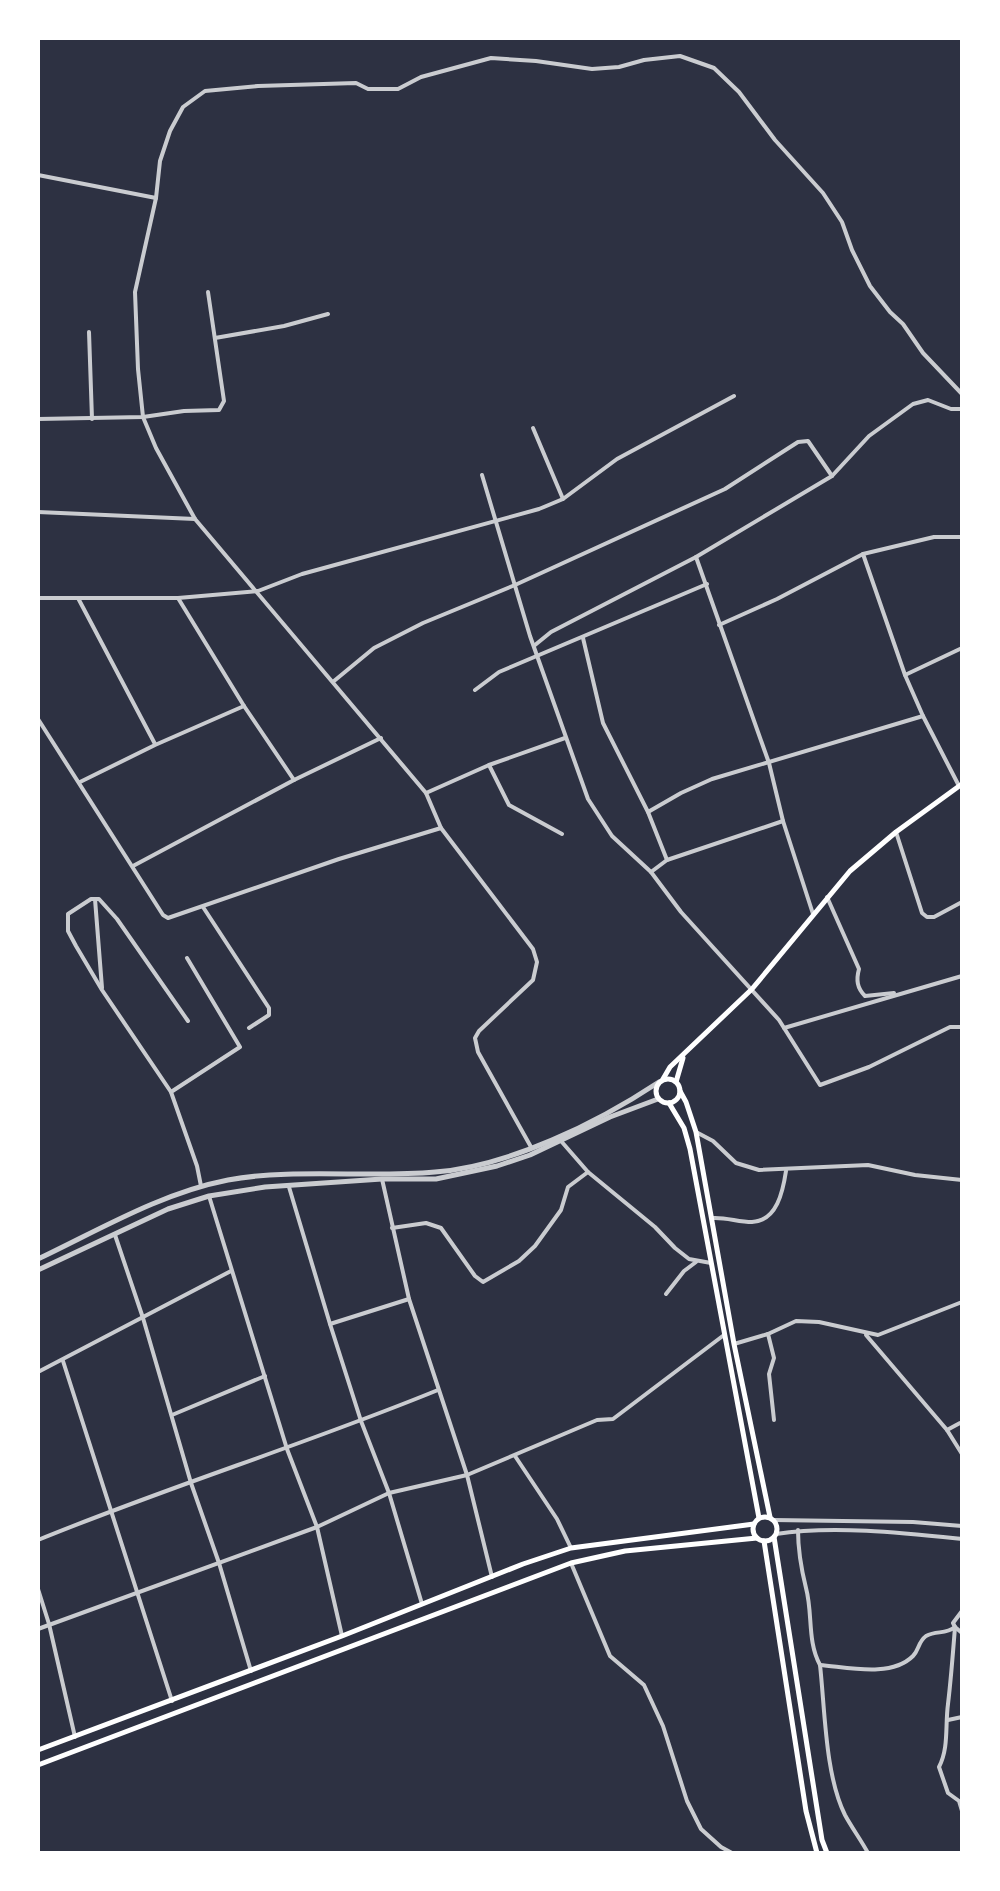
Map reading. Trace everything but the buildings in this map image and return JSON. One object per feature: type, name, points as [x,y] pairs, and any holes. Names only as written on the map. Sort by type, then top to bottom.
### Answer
[{"type":"main road","points":[[680,1091],[675,1101],[669,1103],[658,1099],[655,1090],[670,1067],[684,1057],[752,989],[850,871],[896,832],[961,785]]},
{"type":"main road","points":[[676,1082],[684,1057]]},
{"type":"main road","points":[[661,1081],[670,1078],[676,1082],[696,1132],[734,1344],[772,1518],[777,1526],[775,1535],[822,1840],[827,1853]]},
{"type":"main road","points":[[669,1103],[684,1128],[690,1149],[759,1518]]},
{"type":"main road","points":[[759,1518],[772,1518]]},
{"type":"main road","points":[[757,1538],[753,1531],[759,1518]]},
{"type":"main road","points":[[38,1750],[571,1548],[754,1524]]},
{"type":"main road","points":[[764,1541],[775,1535]]},
{"type":"main road","points":[[38,1765],[571,1563],[625,1551],[757,1538],[764,1541]]},
{"type":"main road","points":[[764,1541],[806,1811],[817,1853]]},
{"type":"street","points":[[531,1147],[478,1052],[475,1038],[533,980],[537,972],[535,954],[441,828],[426,793],[195,519],[156,448],[143,417],[135,292],[156,198],[160,161],[170,131],[183,107],[205,91],[314,83],[356,83],[368,89],[398,89],[421,77],[491,58],[592,69],[680,56],[714,68],[739,92],[775,140],[823,193],[842,222],[870,286],[923,353],[962,394]]},
{"type":"street","points":[[38,175],[156,198]]},
{"type":"street","points":[[38,419],[143,417],[219,410],[224,401],[208,292]]},
{"type":"street","points":[[215,338],[284,326],[328,314]]},
{"type":"street","points":[[89,332],[92,419]]},
{"type":"street","points":[[38,598],[178,598],[258,591],[302,574],[539,509],[563,499],[617,459],[734,396]]},
{"type":"street","points":[[535,645],[570,621],[696,557],[832,476],[869,436],[913,404],[928,400],[951,409],[962,409]]},
{"type":"street","points":[[533,428],[563,499]]},
{"type":"street","points":[[334,681],[374,648],[423,623],[515,585],[725,489],[802,441],[808,441],[832,476]]},
{"type":"street","points":[[482,475],[538,657],[588,799],[612,836],[651,872],[681,912],[784,1028],[820,1085],[869,1067],[950,1027],[962,1027]]},
{"type":"street","points":[[38,512],[195,519]]},
{"type":"street","points":[[719,625],[863,554],[934,537],[962,537]]},
{"type":"street","points":[[863,554],[905,675],[923,716],[961,785]]},
{"type":"street","points":[[696,557],[769,763],[783,821],[813,914]]},
{"type":"street","points":[[475,690],[499,672],[707,584]]},
{"type":"street","points":[[78,598],[155,745]]},
{"type":"street","points":[[178,598],[294,780]]},
{"type":"street","points":[[583,638],[603,723],[648,812],[667,860]]},
{"type":"street","points":[[905,675],[962,648]]},
{"type":"street","points":[[80,782],[244,706]]},
{"type":"street","points":[[648,812],[712,779],[923,716]]},
{"type":"street","points":[[38,719],[163,915],[174,917],[339,859],[441,828]]},
{"type":"street","points":[[133,866],[294,780],[381,738]]},
{"type":"street","points":[[426,793],[489,765],[566,738]]},
{"type":"street","points":[[489,765],[509,805],[562,834]]},
{"type":"street","points":[[651,872],[667,860],[783,821]]},
{"type":"street","points":[[896,832],[922,913],[934,917],[962,902]]},
{"type":"street","points":[[827,897],[859,969],[856,978],[860,990],[865,996],[905,992]]},
{"type":"street","points":[[95,899],[102,990]]},
{"type":"street","points":[[188,1021],[117,919],[99,899],[68,914],[68,931],[102,990],[171,1092],[201,1186]]},
{"type":"street","points":[[203,907],[269,1008],[269,1015],[249,1028]]},
{"type":"street","points":[[171,1092],[240,1049],[187,958]]},
{"type":"street","points":[[784,1028],[962,976]]},
{"type":"street","points":[[38,1259],[146,1207],[201,1186],[256,1176],[438,1172],[484,1163],[531,1147],[608,1112],[661,1081]]},
{"type":"street","points":[[38,1270],[168,1209],[209,1196],[228,1191],[382,1179],[436,1179],[497,1166],[658,1099]]},
{"type":"street","points":[[696,1132],[713,1141],[736,1163],[759,1170],[868,1165],[915,1175],[962,1180]]},
{"type":"street","points":[[561,1141],[588,1172],[655,1227],[675,1248],[696,1262],[711,1263]]},
{"type":"street","points":[[712,1218],[755,1222],[765,1219],[782,1193],[786,1171]]},
{"type":"street","points":[[392,1228],[426,1223],[441,1228],[475,1276],[483,1282],[519,1261],[535,1246],[561,1210],[568,1187],[588,1172]]},
{"type":"street","points":[[382,1179],[409,1299],[467,1475],[492,1577]]},
{"type":"street","points":[[289,1187],[330,1324],[361,1421],[389,1493],[422,1604]]},
{"type":"street","points":[[209,1196],[287,1449],[317,1527],[342,1636]]},
{"type":"street","points":[[114,1234],[143,1318],[251,1671]]},
{"type":"street","points":[[666,1294],[684,1271],[696,1262]]},
{"type":"street","points":[[38,1372],[231,1271]]},
{"type":"street","points":[[330,1324],[409,1299]]},
{"type":"street","points":[[734,1344],[768,1334],[796,1321],[819,1322],[878,1335],[962,1302]]},
{"type":"street","points":[[768,1334],[774,1358],[769,1374],[774,1420]]},
{"type":"street","points":[[865,1334],[947,1430],[962,1454]]},
{"type":"street","points":[[38,1629],[317,1527],[389,1493],[467,1475],[597,1420],[613,1419],[724,1335]]},
{"type":"street","points":[[63,1361],[172,1701]]},
{"type":"street","points":[[172,1415],[265,1376]]},
{"type":"street","points":[[38,1540],[438,1390]]},
{"type":"street","points":[[947,1430],[960,1423]]},
{"type":"street","points":[[515,1456],[557,1519],[571,1548]]},
{"type":"street","points":[[772,1518],[962,1526]]},
{"type":"street","points":[[775,1535],[798,1530],[962,1539]]},
{"type":"street","points":[[798,1530],[801,1570],[814,1655],[820,1665],[827,1741],[836,1786],[844,1812],[868,1853]]},
{"type":"street","points":[[571,1563],[610,1656],[644,1685],[663,1726],[687,1801],[701,1829],[732,1853]]},
{"type":"street","points":[[38,1589],[75,1737]]},
{"type":"street","points":[[962,1611],[953,1623],[945,1758],[939,1767],[948,1793],[959,1801],[962,1811]]},
{"type":"street","points":[[820,1665],[869,1669],[895,1666],[915,1655],[920,1641],[930,1634],[947,1633],[955,1627]]},
{"type":"street","points":[[955,1627],[962,1633]]},
{"type":"street","points":[[948,1720],[962,1717]]}]
